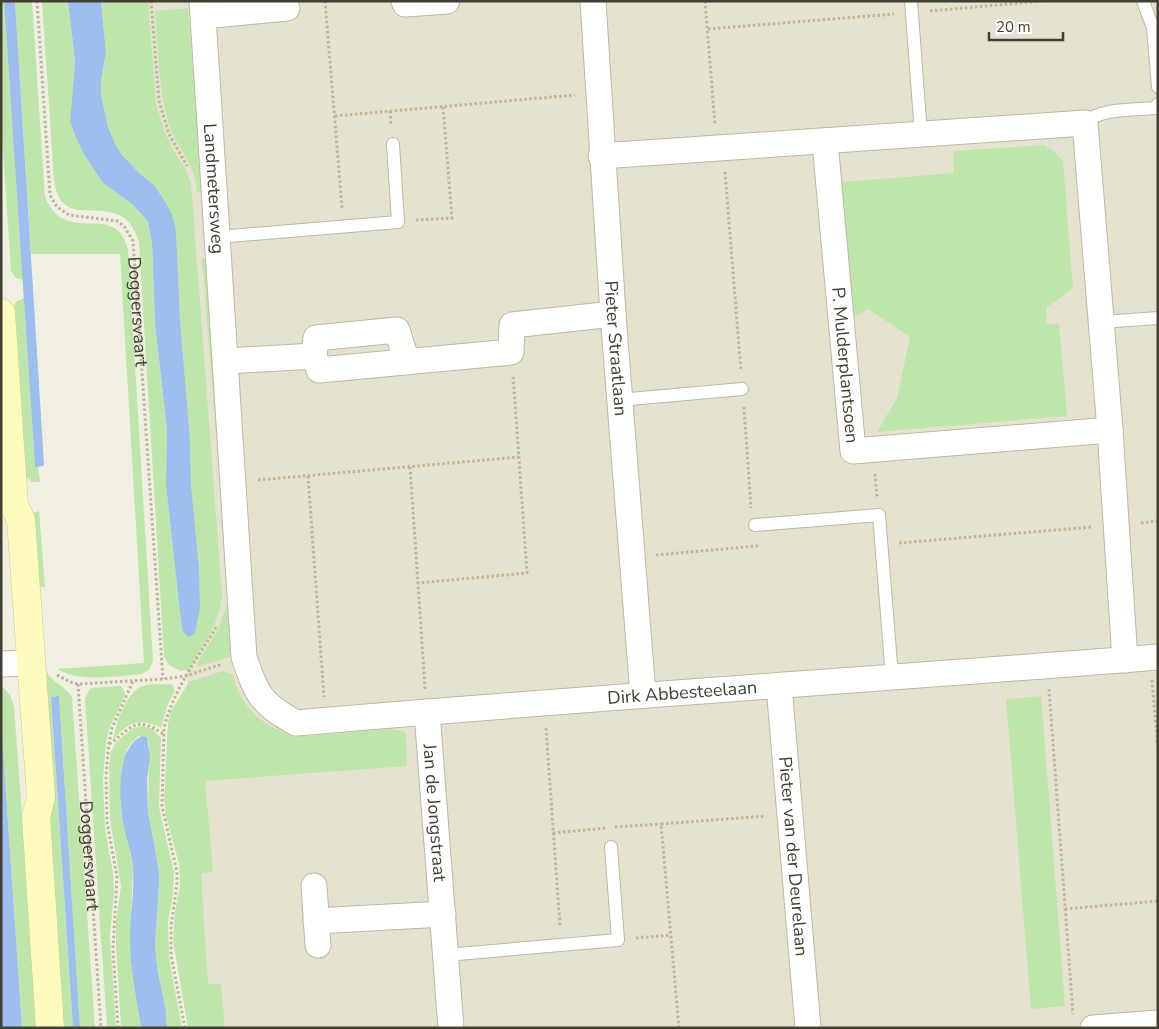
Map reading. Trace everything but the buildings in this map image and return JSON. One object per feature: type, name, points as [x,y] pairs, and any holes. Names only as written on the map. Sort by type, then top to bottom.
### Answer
[{"type":"street","points":[[404,1],[405,4],[447,1]]},
{"type":"street","name":"Pieter Straatlaan","points":[[593,1],[612,314],[643,695]]},
{"type":"street","name":"Landmetersweg","points":[[244,657],[203,9],[287,8]]},
{"type":"street","points":[[602,156],[1084,123],[1110,430],[1125,660]]},
{"type":"street","name":"P. Mulderplantsoen","points":[[825,142],[854,451],[1110,430]]},
{"type":"street","points":[[1,314],[14,505],[8,521],[17,664],[27,799],[36,818],[50,1028]]},
{"type":"street","points":[[226,361],[314,356],[319,370],[511,352],[512,325],[612,314]]},
{"type":"street","name":"Dirk Abbesteelaan","points":[[244,657],[255,687],[262,698],[274,709],[296,723],[1154,657]]},
{"type":"street","name":"Pieter van der Deurelaan","points":[[779,686],[808,1028]]},
{"type":"street","name":"Jan de Jongstraat","points":[[427,712],[451,1028]]},
{"type":"street","points":[[314,886],[317,933],[443,914]]},
{"type":"street","points":[[1083,1023],[1158,1023]]},
{"type":"lane","points":[[1143,1],[1153,28],[1158,87]]},
{"type":"lane","points":[[911,7],[921,134]]},
{"type":"lane","points":[[1084,123],[1090,117],[1102,113],[1155,108],[1158,104]]},
{"type":"lane","points":[[218,237],[398,222],[393,144]]},
{"type":"lane","points":[[1101,322],[1158,318]]},
{"type":"lane","points":[[619,400],[742,389]]},
{"type":"lane","points":[[755,525],[878,515],[892,677]]},
{"type":"lane","points":[[446,955],[618,940],[611,847]]},
{"type":"path","name":"Doggersvaart","points":[[37,1],[50,194],[57,208],[69,215],[116,221],[124,226],[133,240],[163,679]]},
{"type":"path","points":[[325,1],[344,226]]},
{"type":"path","points":[[632,558],[757,546],[750,503],[724,167],[717,149],[705,1]]},
{"type":"path","points":[[708,29],[911,7],[1042,1]]},
{"type":"path","points":[[335,116],[598,93]]},
{"type":"path","points":[[398,222],[452,218],[443,106]]},
{"type":"path","points":[[418,583],[527,573],[511,352]]},
{"type":"path","points":[[874,450],[878,515]]},
{"type":"path","points":[[234,482],[519,457]]},
{"type":"path","points":[[410,467],[427,712]]},
{"type":"path","points":[[308,476],[326,720]]},
{"type":"path","points":[[881,545],[1158,522]]},
{"type":"path","points":[[118,1028],[113,949],[117,877],[107,822],[106,804],[108,743],[112,728],[133,681],[186,676],[244,657]]},
{"type":"path","points":[[1154,657],[1158,750]]},
{"type":"path","points":[[1047,666],[1065,909],[1083,1023]]},
{"type":"path","points":[[185,1028],[171,955],[171,926],[177,884],[176,862],[162,811],[166,718],[186,676]]},
{"type":"path","name":"Doggersvaart","points":[[101,1028],[78,684],[133,681]]},
{"type":"path","points":[[544,703],[561,945]]},
{"type":"path","points":[[108,743],[111,743],[125,731],[136,725],[146,724],[164,734]]},
{"type":"path","points":[[679,1028],[661,824],[789,814]]},
{"type":"path","points":[[1065,909],[1158,901]]},
{"type":"path","points":[[618,940],[671,936]]},
{"type":"shaded area","points":[[140,1],[1158,1],[1158,1028],[194,1028],[190,721]]},
{"type":"green space","points":[[1,1],[4,1],[23,280],[16,278],[11,271],[1,119]]},
{"type":"green space","points":[[15,1],[32,1],[45,197],[54,212],[65,220],[112,227],[122,235],[128,249],[153,661],[149,670],[142,674],[87,677],[76,676],[58,669],[144,663],[120,254],[31,254]]},
{"type":"green space","points":[[42,1],[68,1],[75,61],[70,122],[82,151],[102,182],[132,204],[148,222],[152,243],[155,324],[167,429],[166,485],[183,632],[200,608],[199,568],[191,485],[190,440],[180,320],[176,231],[166,203],[154,185],[140,174],[122,155],[116,147],[108,127],[101,95],[101,81],[106,52],[101,1],[148,1],[156,103],[165,133],[185,168],[191,183],[222,595],[221,605],[214,625],[188,670],[180,671],[168,664],[164,656],[139,242],[130,224],[119,215],[106,211],[79,210],[68,206],[59,197],[54,180]]},
{"type":"green space","points":[[188,8],[203,191],[197,192],[194,174],[172,134],[165,111],[159,68],[155,11]]},
{"type":"green space","points":[[1044,145],[1063,161],[1073,288],[1046,308],[1047,324],[1059,324],[1067,416],[877,432],[897,398],[910,337],[868,309],[852,318],[842,182],[954,173],[953,151]]},
{"type":"green space","points":[[208,258],[223,459],[218,459],[202,259]]},
{"type":"green space","points":[[24,298],[35,466],[38,467],[40,482],[32,482],[24,475],[13,307],[16,302]]},
{"type":"green space","points":[[39,511],[45,587],[38,586],[29,515]]},
{"type":"green space","points":[[221,513],[227,513],[237,634],[230,641],[230,657],[197,667],[198,662],[218,629],[228,603]]},
{"type":"green space","points":[[44,668],[72,697],[95,1028],[80,1028],[59,696],[51,697],[73,1028],[63,1028],[51,846]]},
{"type":"green space","points":[[223,671],[233,674],[236,686],[249,708],[258,717],[280,731],[306,736],[390,729],[406,733],[407,766],[205,781],[213,872],[201,873],[208,984],[221,984],[225,1028],[188,1028],[173,941],[175,911],[180,885],[179,864],[166,816],[164,800],[168,723],[171,711],[189,682]]},
{"type":"green space","points":[[172,684],[175,691],[168,704],[161,728],[147,723],[135,723],[129,725],[113,740],[123,709],[137,689],[150,685]]},
{"type":"green space","points":[[1,685],[10,695],[14,707],[38,1028],[22,1028],[1,720]]},
{"type":"green space","points":[[121,686],[125,695],[109,729],[103,780],[105,828],[113,873],[114,893],[110,936],[116,1028],[107,1028],[85,699],[91,688]]},
{"type":"green space","points":[[1041,696],[1065,1006],[1031,1009],[1006,699]]},
{"type":"green space","points":[[142,726],[153,729],[161,738],[159,807],[174,872],[173,896],[168,922],[169,958],[182,1028],[167,1028],[166,1011],[157,967],[155,945],[159,871],[148,812],[149,745],[147,737],[139,736],[127,749],[121,792],[133,868],[130,945],[141,1028],[121,1028],[116,921],[121,886],[110,819],[109,766],[111,751],[116,742],[133,728]]},
{"type":"water","points":[[4,1],[15,1],[44,464],[43,466],[36,467],[35,466]]},
{"type":"water","points":[[68,1],[101,1],[106,52],[101,81],[101,95],[108,127],[122,155],[140,174],[154,185],[166,203],[172,215],[176,231],[180,320],[190,440],[191,485],[199,568],[200,608],[195,633],[189,637],[183,632],[181,620],[166,485],[167,429],[155,324],[152,243],[148,222],[132,204],[102,182],[82,151],[70,122],[75,61]]},
{"type":"water","points":[[59,696],[80,1028],[73,1028],[51,697]]},
{"type":"water","points":[[1,720],[22,1028],[1,1028]]},
{"type":"water","points":[[142,736],[147,737],[150,757],[147,779],[148,812],[159,871],[155,945],[167,1028],[141,1028],[131,954],[133,868],[122,816],[120,790],[123,763],[127,752],[133,742]]}]
